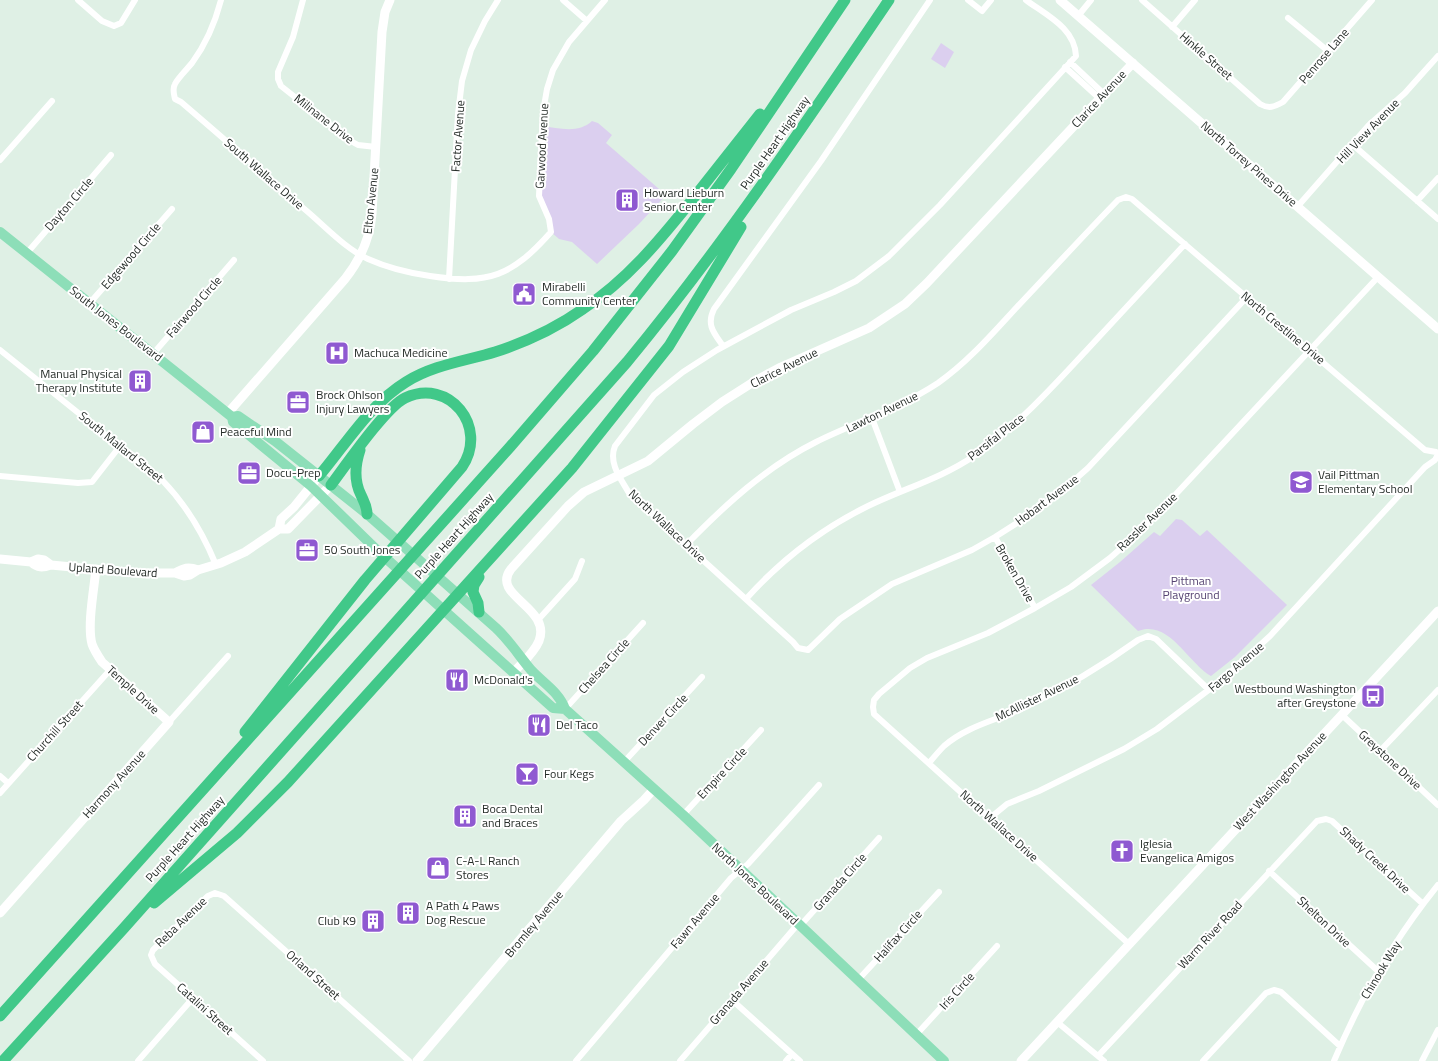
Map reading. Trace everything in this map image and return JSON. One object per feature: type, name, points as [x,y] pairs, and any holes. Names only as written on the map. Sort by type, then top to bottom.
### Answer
[{"type":"highway","name":"Purple Heart Highway","points":[[0,1016],[380,593],[560,390],[625,312],[700,212],[845,0]]},
{"type":"highway","name":"Purple Heart Highway","points":[[3,1061],[594,401],[659,324],[717,249],[786,152],[889,0]]},
{"type":"highway","points":[[319,476],[374,408],[407,381],[432,370],[495,352],[531,339],[576,314],[617,284],[657,244],[815,44]]},
{"type":"highway","points":[[124,928],[237,833],[265,806],[323,746],[588,449],[669,346],[786,152]]},
{"type":"highway","points":[[151,847],[234,746],[365,580],[456,475],[467,459],[470,447],[471,435],[463,412],[454,403],[429,393],[413,395],[403,399],[393,407],[331,485]]},
{"type":"highway","points":[[363,444],[358,458],[356,477],[368,514]]},
{"type":"highway","points":[[479,612],[478,603],[473,592],[480,570]]},
{"type":"main road","name":"South Jones Boulevard","points":[[0,232],[230,415],[233,422],[311,486],[412,582]]},
{"type":"main road","name":"South Jones Boulevard","points":[[230,415],[238,416],[265,434],[368,514],[426,566]]},
{"type":"main road","name":"North Jones Boulevard","points":[[426,566],[509,641],[534,674],[561,699],[565,708],[683,815],[944,1061]]},
{"type":"main road","name":"North Jones Boulevard","points":[[412,582],[554,708],[565,708]]},
{"type":"street","points":[[78,0],[102,21],[114,26],[121,23],[135,0]]},
{"type":"street","name":"South Wallace Drive","points":[[221,0],[216,20],[205,42],[181,78],[175,82],[173,91],[175,99],[181,102],[324,226],[361,255],[395,269],[449,279],[487,278],[522,262],[532,254],[551,232],[550,219]]},
{"type":"street","name":"Milinane Drive","points":[[303,0],[293,37],[278,72],[281,86],[358,146],[376,148]]},
{"type":"street","name":"Elton Avenue","points":[[230,415],[345,279],[361,255],[371,226],[382,32],[390,0]]},
{"type":"street","name":"Factor Avenue","points":[[449,279],[458,114],[462,81],[471,50],[498,0]]},
{"type":"street","points":[[563,0],[587,21]]},
{"type":"street","name":"Garwood Avenue","points":[[550,219],[539,196],[543,112],[547,89],[561,55],[569,42],[605,0]]},
{"type":"street","points":[[723,346],[710,327],[710,316],[714,309],[821,161],[930,0]]},
{"type":"street","points":[[968,0],[982,11],[991,0]]},
{"type":"street","points":[[1026,0],[1068,31],[1076,45],[1076,56],[1068,65],[1101,96]]},
{"type":"street","name":"North Torrey Pines Drive","points":[[1060,0],[1438,329]]},
{"type":"street","points":[[1078,16],[1091,0]]},
{"type":"street","name":"Hinkle Street","points":[[1142,0],[1260,104],[1266,107],[1273,107]]},
{"type":"street","points":[[1172,27],[1195,0]]},
{"type":"street","name":"Penrose Lane","points":[[1273,107],[1282,102],[1372,0]]},
{"type":"street","points":[[1288,18],[1328,52]]},
{"type":"street","name":"Hill View Avenue","points":[[1298,206],[1369,125],[1404,93],[1438,56]]},
{"type":"street","name":"Clarice Avenue","points":[[538,620],[509,590],[506,582],[507,574],[574,500],[584,492],[648,462],[722,402],[755,381],[790,363],[869,328],[906,304],[1133,63]]},
{"type":"street","name":"North Wallace Drive","points":[[808,650],[798,648],[629,493],[613,461],[612,454],[615,446],[658,391],[683,372],[723,346],[791,310],[849,285],[890,256],[940,205],[1068,65]]},
{"type":"street","points":[[0,160],[52,101]]},
{"type":"street","points":[[1352,144],[1438,219]]},
{"type":"street","name":"Dayton Circle","points":[[27,253],[111,155]]},
{"type":"street","points":[[1417,201],[1438,178]]},
{"type":"street","name":"North Crestline Drive","points":[[1126,197],[1132,199],[1186,244],[1426,450],[1436,452],[1437,458]]},
{"type":"street","name":"Lawton Avenue","points":[[686,545],[745,487],[760,477],[815,443],[907,402],[939,382],[962,364],[1118,200],[1126,197]]},
{"type":"street","name":"Edgewood Circle","points":[[89,304],[172,208]]},
{"type":"street","name":"Parsifal Place","points":[[746,599],[769,574],[805,543],[834,524],[868,506],[942,474],[973,456],[1006,432],[1039,402],[1186,244]]},
{"type":"street","name":"Fairwood Circle","points":[[153,354],[234,260]]},
{"type":"street","name":"Rassler Avenue","points":[[873,706],[874,700],[879,694],[910,668],[927,658],[988,633],[1035,608],[1071,587],[1110,558],[1136,535],[1176,494],[1378,277]]},
{"type":"street","name":"Hobart Avenue","points":[[808,650],[840,619],[892,584],[972,550],[1036,511],[1088,468],[1247,297]]},
{"type":"street","name":"South Mallard Street","points":[[0,350],[163,481],[179,498],[201,531],[216,565]]},
{"type":"street","points":[[872,418],[900,492]]},
{"type":"street","points":[[0,476],[78,483],[92,482],[120,446]]},
{"type":"street","name":"Fargo Avenue","points":[[990,818],[1007,804],[1039,791],[1124,749],[1156,729],[1209,690],[1270,636],[1425,467],[1437,458]]},
{"type":"street","name":"Upland Boulevard","points":[[279,528],[280,520],[319,476]]},
{"type":"street","name":"Upland Boulevard","points":[[0,559],[30,562],[38,559],[44,560],[51,565],[150,574],[175,573],[183,568],[190,567],[198,570],[216,565],[245,552],[279,528],[288,529],[331,485]]},
{"type":"street","name":"Broken Drive","points":[[995,537],[1035,608]]},
{"type":"street","points":[[514,672],[536,647],[540,630],[538,620],[575,579],[582,561]]},
{"type":"street","name":"Temple Drive","points":[[96,569],[91,629],[92,644],[102,662],[170,722]]},
{"type":"street","name":"West Washington Avenue","points":[[1021,1061],[1438,611]]},
{"type":"street","name":"Chelsea Circle","points":[[565,708],[644,623]]},
{"type":"street","name":"McAllister Avenue","points":[[929,763],[944,746],[958,736],[1022,709],[1074,682],[1138,640],[1148,636],[1156,639],[1209,690]]},
{"type":"street","name":"Harmony Avenue","points":[[0,913],[228,656]]},
{"type":"street","name":"Churchill Street","points":[[0,792],[110,670]]},
{"type":"street","name":"Denver Circle","points":[[624,762],[702,677]]},
{"type":"street","points":[[1381,750],[1438,690]]},
{"type":"street","name":"North Wallace Drive","points":[[873,706],[874,714],[1129,944]]},
{"type":"street","name":"Greystone Drive","points":[[1342,715],[1438,805]]},
{"type":"street","name":"Empire Circle","points":[[683,815],[761,730]]},
{"type":"street","points":[[0,776],[8,783]]},
{"type":"street","name":"Fawn Avenue","points":[[576,1061],[731,878],[819,785]]},
{"type":"street","name":"Bromley Avenue","points":[[416,1061],[621,821],[654,789]]},
{"type":"street","name":"Warm River Road","points":[[1098,1056],[1269,871],[1318,821],[1326,818]]},
{"type":"street","name":"Shady Creek Drive","points":[[1326,818],[1332,821],[1423,904]]},
{"type":"street","name":"Granada Circle","points":[[799,925],[880,838]]},
{"type":"street","name":"Shelton Drive","points":[[1269,871],[1378,972]]},
{"type":"street","name":"Chinook Way","points":[[1334,1061],[1358,1008],[1378,972],[1423,904],[1438,885]]},
{"type":"street","name":"Reba Avenue","points":[[151,955],[152,950],[208,896],[215,892]]},
{"type":"street","name":"Orland Street","points":[[215,892],[224,896],[409,1061]]},
{"type":"street","name":"Halifax Circle","points":[[858,980],[939,892]]},
{"type":"street","name":"Granada Avenue","points":[[680,1061],[799,925]]},
{"type":"street","name":"Iris Circle","points":[[916,1035],[997,946]]},
{"type":"street","name":"Catalini Street","points":[[151,955],[155,964],[263,1061]]},
{"type":"street","points":[[1203,1061],[1266,992],[1274,990],[1282,992],[1340,1046]]},
{"type":"street","points":[[140,1060],[193,998]]},
{"type":"street","points":[[732,1000],[800,1061]]},
{"type":"street","points":[[1057,1022],[1104,1061]]},
{"type":"street","points":[[1422,1061],[1438,1030]]},
{"type":"street","points":[[786,1061],[792,1054]]},
{"type":"green space","points":[[941,43],[954,52],[945,68],[931,59]]},
{"type":"green space","points":[[592,121],[598,123],[612,135],[606,143],[666,195],[597,264],[572,242],[559,239],[551,232],[539,196],[542,126],[575,129],[581,128]]},
{"type":"green space","name":"Pittman Playground","points":[[1176,519],[1182,520],[1200,536],[1207,530],[1287,605],[1235,657],[1211,676],[1169,637],[1159,631],[1149,629],[1138,631],[1091,585],[1154,532],[1160,536]]},
{"type":"place","name":"Howard Lieburn Senior Center","points":[[627,200]]},
{"type":"place","name":"Mirabelli Community Center","points":[[524,294]]},
{"type":"place","name":"Machuca Medicine","points":[[337,353]]},
{"type":"place","name":"Manual Physical Therapy Institute","points":[[140,381]]},
{"type":"place","name":"Brock Ohlson Injury Lawyers","points":[[298,402]]},
{"type":"place","name":"Peaceful Mind","points":[[203,432]]},
{"type":"place","name":"Docu-Prep","points":[[249,473]]},
{"type":"place","name":"Vail Pittman Elementary School","points":[[1301,482]]},
{"type":"place","name":"50 South Jones","points":[[307,550]]},
{"type":"place","name":"McDonald's","points":[[457,680]]},
{"type":"place","name":"Westbound Washington after Greystone","points":[[1373,696]]},
{"type":"place","name":"Del Taco","points":[[539,725]]},
{"type":"place","name":"Four Kegs","points":[[527,774]]},
{"type":"place","name":"Boca Dental and Braces","points":[[465,816]]},
{"type":"place","name":"Iglesia Evangelica Amigos","points":[[1122,851]]},
{"type":"place","name":"C-A-L Ranch Stores","points":[[438,868]]},
{"type":"place","name":"A Path 4 Paws Dog Rescue","points":[[408,913]]},
{"type":"place","name":"Club K9","points":[[373,921]]}]
